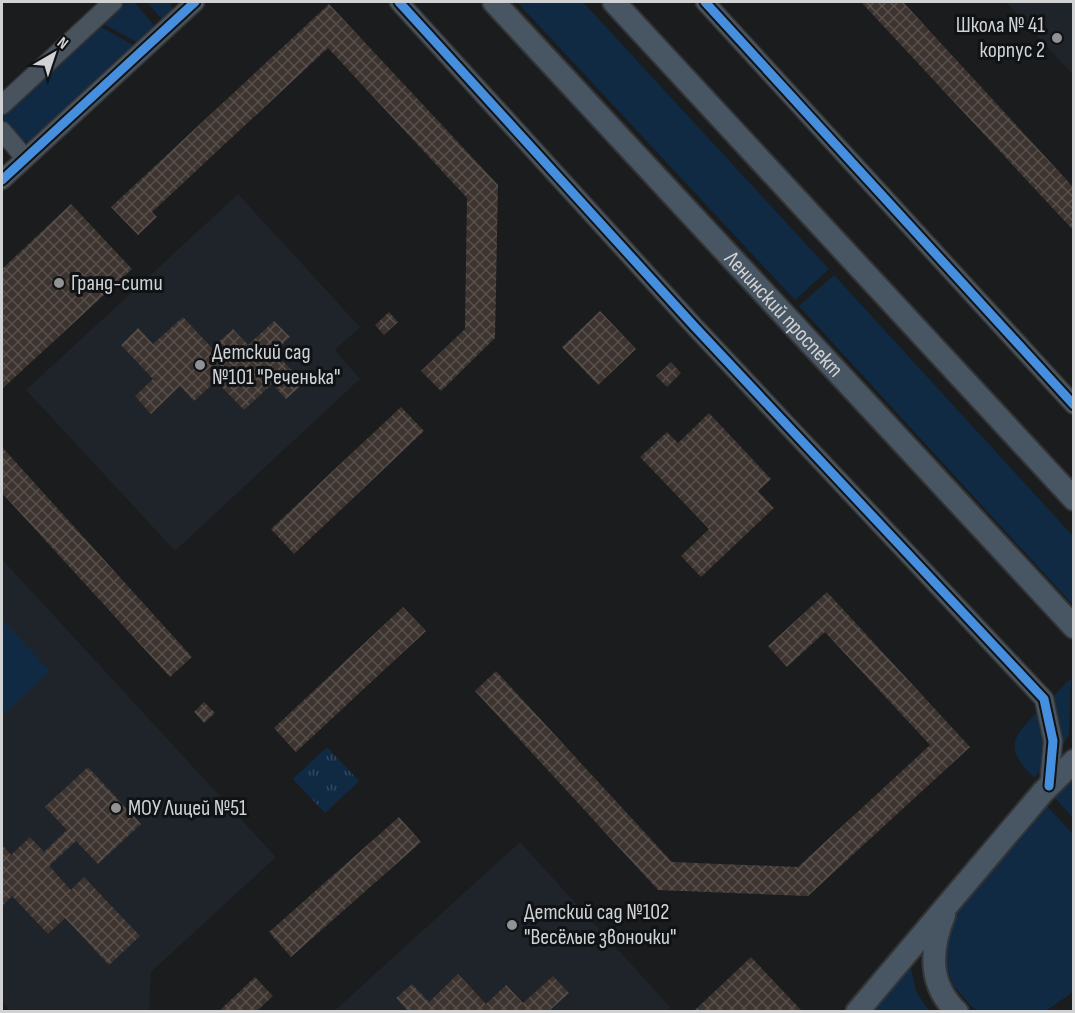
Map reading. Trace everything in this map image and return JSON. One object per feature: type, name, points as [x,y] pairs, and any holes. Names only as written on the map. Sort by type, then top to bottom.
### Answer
[{"type":"main road","name":"Ленинский проспект","points":[[494,2],[1074,627]]},
{"type":"main road","points":[[614,2],[1074,499]]},
{"type":"main road","points":[[857,1011],[1049,786],[1074,761]]},
{"type":"main road","points":[[950,903],[936,936],[934,975],[951,1005],[957,1011]]},
{"type":"street","points":[[2,105],[113,2]]},
{"type":"street","points":[[2,180],[195,2]]},
{"type":"street","points":[[399,2],[694,326],[1044,699],[1053,741],[1049,786]]},
{"type":"street","points":[[705,2],[1074,405]]},
{"type":"street","points":[[2,131],[25,158]]},
{"type":"shaded area","name":"Школа № 41 корпус 2","points":[[1006,2],[1073,2],[1073,75]]},
{"type":"shaded area","name":"Детский сад №101 \"Реченька\"","points":[[238,194],[360,327],[335,350],[360,379],[175,551],[26,390]]},
{"type":"shaded area","name":"МОУ Лицей №51","points":[[2,559],[276,857],[151,972],[149,1011],[10,1011],[2,1002]]},
{"type":"shaded area","name":"Детский сад №102 \"Весёлые звоночки\"","points":[[520,842],[671,1008],[666,1012],[333,1012]]},
{"type":"green space","points":[[122,2],[134,2],[157,29],[140,44],[100,22]]},
{"type":"green space","points":[[147,2],[171,2],[173,15],[164,22]]},
{"type":"green space","points":[[517,2],[583,2],[829,269],[795,300]]},
{"type":"green space","points":[[97,25],[137,47],[33,141],[21,142],[2,124],[2,112]]},
{"type":"green space","points":[[834,275],[1073,536],[1073,605],[799,306]]},
{"type":"green space","points":[[2,619],[50,671],[2,716]]},
{"type":"green space","points":[[1071,678],[1069,735],[1057,754],[1050,700]]},
{"type":"green space","points":[[1040,709],[1046,725],[1044,767],[1034,778],[1018,758],[1015,742],[1023,728]]},
{"type":"green space","points":[[327,747],[359,781],[325,813],[293,779]]},
{"type":"green space","points":[[1073,777],[1073,818],[1054,797]]},
{"type":"green space","points":[[1045,804],[1073,834],[1073,992],[1046,1011],[980,1012],[971,1006],[953,985],[943,956],[954,912]]},
{"type":"green space","points":[[910,965],[916,991],[929,1011],[871,1012]]},
{"type":"building","points":[[861,2],[903,2],[1074,188],[1074,231]]},
{"type":"building","points":[[329,4],[498,185],[495,338],[441,391],[421,371],[465,329],[467,198],[328,48],[152,212],[157,217],[138,235],[111,207]]},
{"type":"building","name":"Гранд-сити","points":[[71,204],[132,269],[2,389],[2,269]]},
{"type":"building","points":[[600,311],[636,349],[598,385],[562,347]]},
{"type":"building","points":[[389,312],[398,322],[384,335],[375,325]]},
{"type":"building","points":[[183,317],[212,348],[233,329],[248,345],[274,321],[290,337],[274,352],[304,383],[286,399],[272,384],[244,410],[216,381],[194,401],[180,386],[151,414],[135,396],[153,379],[121,345],[138,328],[153,344]]},
{"type":"building","points":[[671,362],[681,373],[667,387],[656,376]]},
{"type":"building","points":[[401,407],[424,431],[294,554],[271,529]]},
{"type":"building","points":[[709,413],[771,479],[758,491],[774,508],[701,577],[681,556],[709,529],[640,457],[667,432],[678,443]]},
{"type":"building","points":[[2,447],[192,657],[170,677],[2,493]]},
{"type":"building","points":[[827,592],[970,747],[808,896],[658,890],[475,691],[496,671],[672,862],[798,867],[930,745],[825,632],[787,667],[768,646]]},
{"type":"building","points":[[403,607],[426,631],[296,752],[274,728]]},
{"type":"building","points":[[204,702],[215,713],[204,723],[194,712]]},
{"type":"building","points":[[88,767],[141,824],[98,864],[76,841],[49,866],[71,890],[84,877],[140,936],[109,965],[65,918],[48,934],[12,896],[2,906],[2,845],[11,855],[30,837],[44,852],[67,830],[45,807]]},
{"type":"building","points":[[399,817],[421,842],[291,957],[269,932]]},
{"type":"building","points":[[751,957],[802,1011],[694,1011]]},
{"type":"building","points":[[458,974],[486,1004],[506,985],[523,1003],[553,976],[569,993],[549,1011],[408,1011],[396,998],[412,984],[429,1002]]},
{"type":"building","points":[[255,977],[273,996],[257,1011],[219,1011]]},
{"type":"cycle path","points":[[2,180],[195,2]]},
{"type":"cycle path","points":[[399,2],[694,326],[1044,699],[1053,741],[1049,786]]},
{"type":"cycle path","points":[[705,2],[1074,405]]},
{"type":"place","name":"Школа № 41 корпус 2","points":[[1057,38]]},
{"type":"place","name":"Гранд-сити","points":[[59,283]]},
{"type":"place","name":"Детский сад №101 \"Реченька\"","points":[[200,365]]},
{"type":"place","name":"МОУ Лицей №51","points":[[116,808]]},
{"type":"place","name":"Детский сад №102 \"Весёлые звоночки\"","points":[[512,925]]}]
